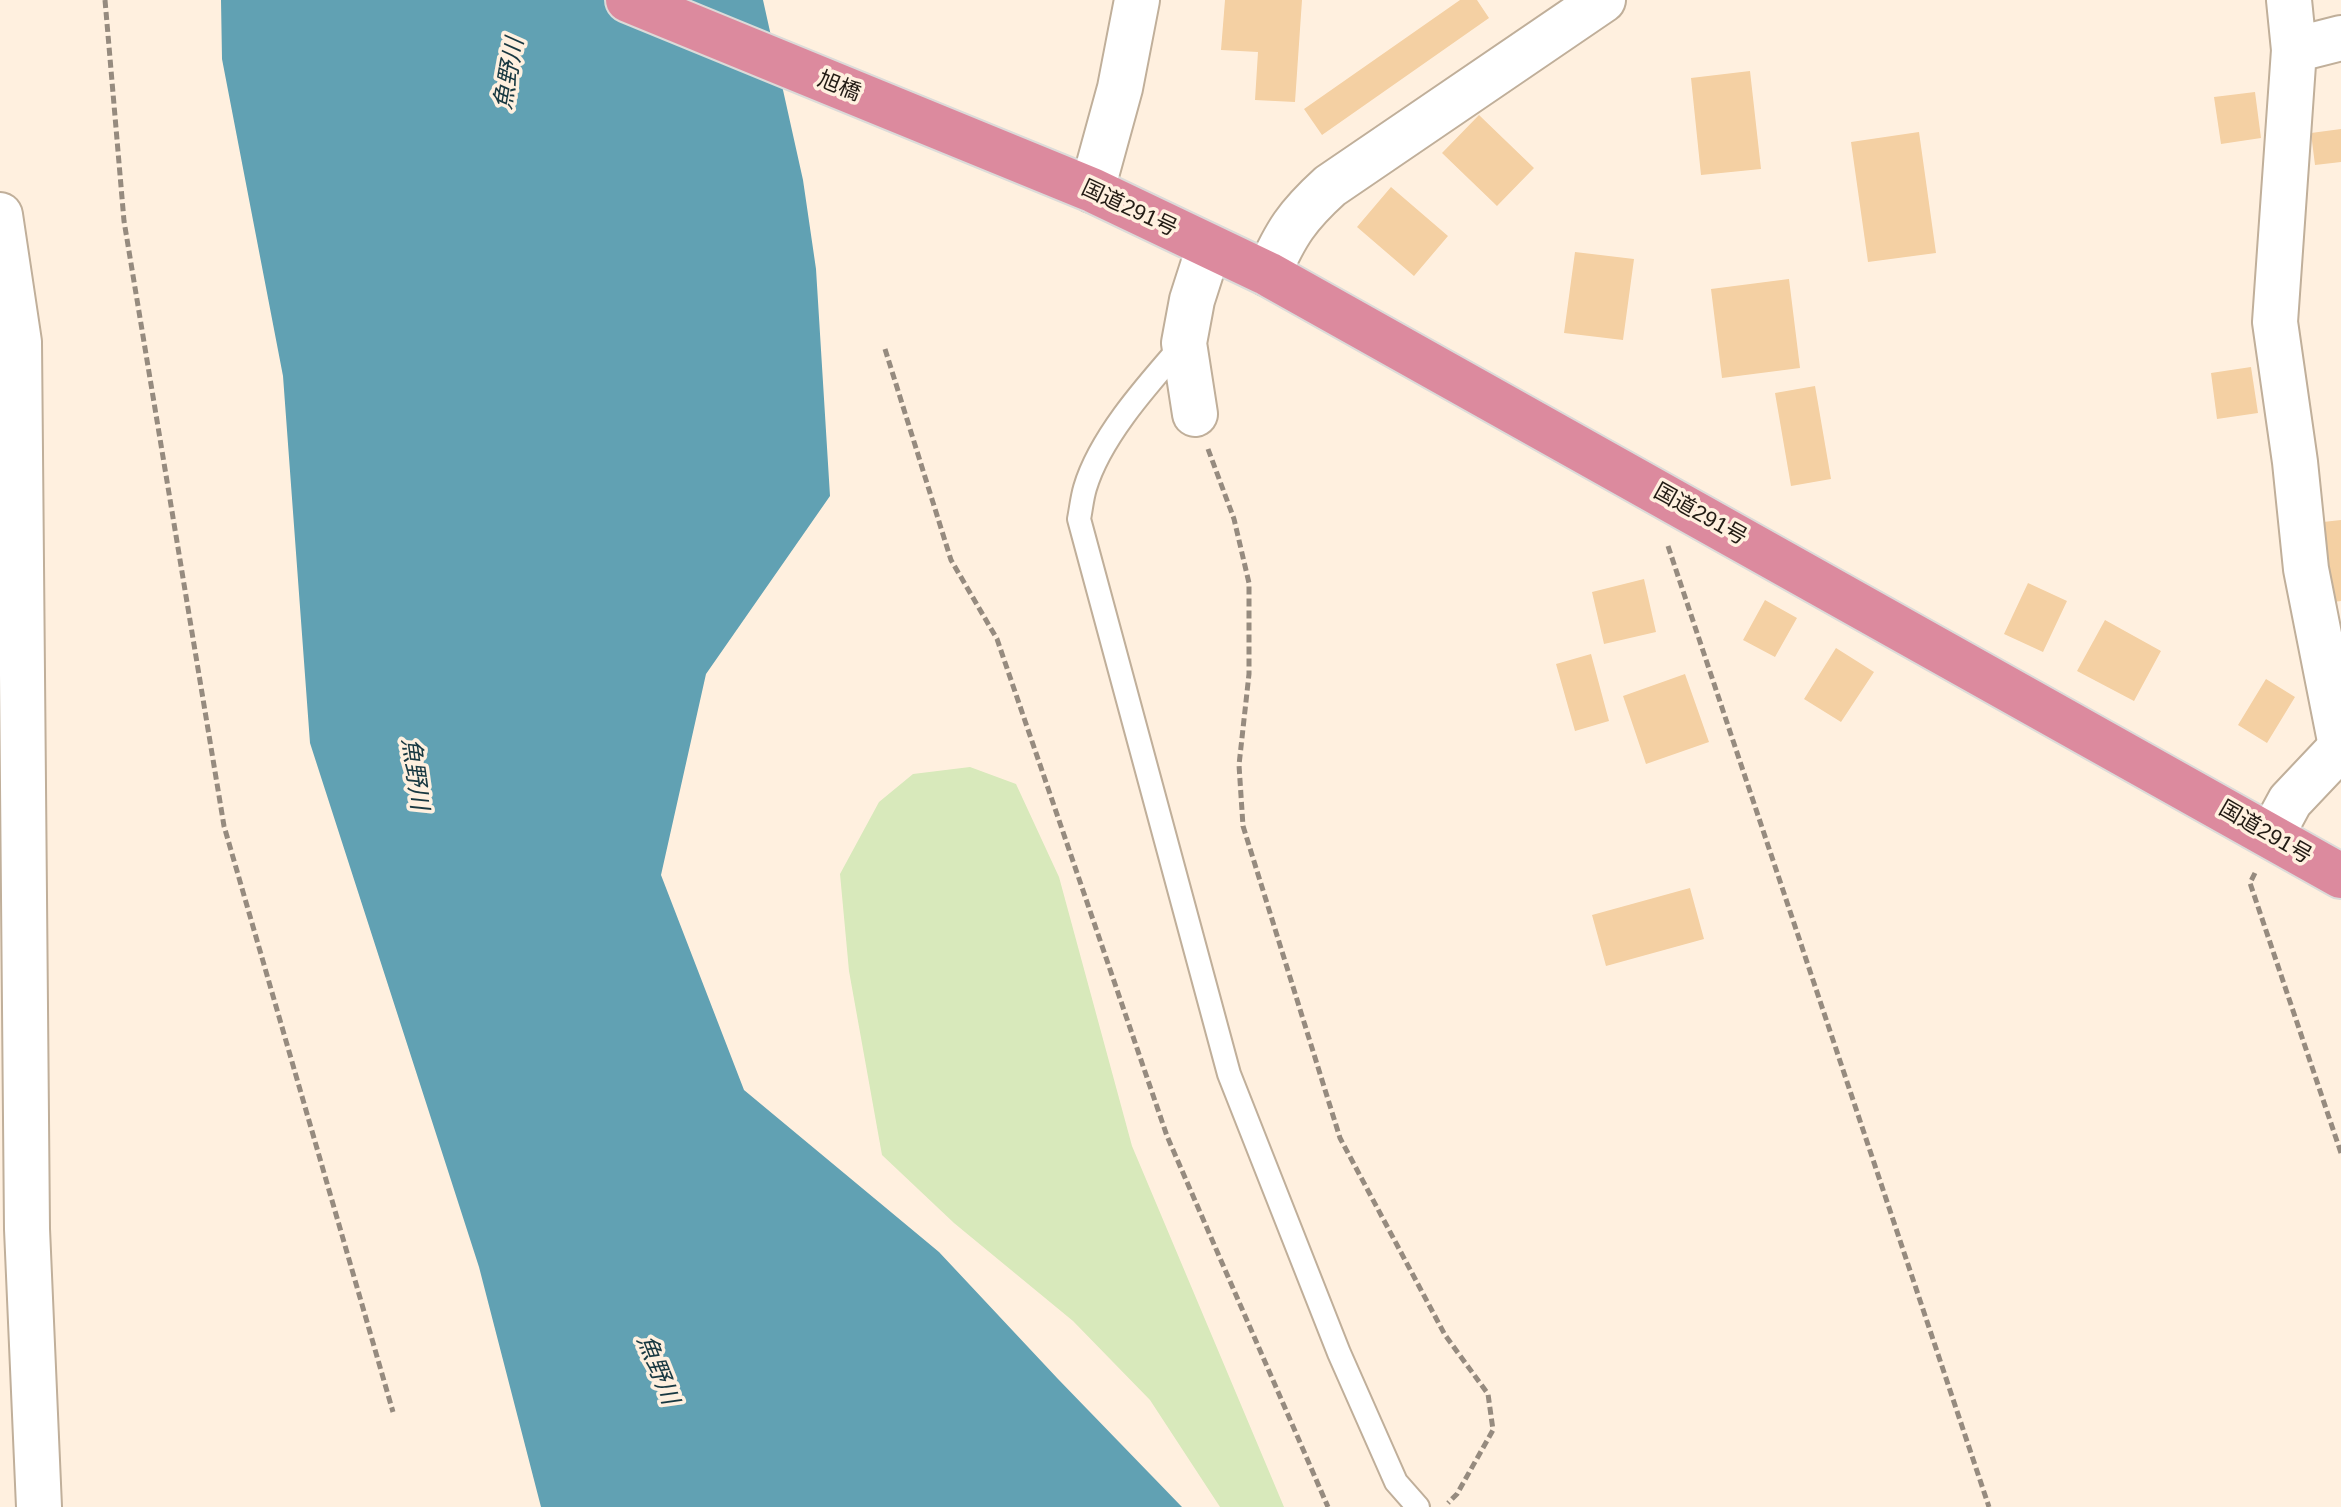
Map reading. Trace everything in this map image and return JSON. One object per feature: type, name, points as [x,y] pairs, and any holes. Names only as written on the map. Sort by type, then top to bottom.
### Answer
[{"type":"highway","name":"旭橋","points":[[628,0],[1049,173]]},
{"type":"highway","name":"国道291号","points":[[1049,173],[1092,190],[1268,274],[2341,876]]},
{"type":"street","points":[[1268,274],[1283,240],[1304,211],[1330,186],[1603,0]]},
{"type":"street","points":[[2271,836],[2290,801],[2341,747],[2306,569],[2295,462],[2275,322],[2294,50],[2289,0]]},
{"type":"street","points":[[1092,190],[1120,88],[1127,3]]},
{"type":"street","points":[[2294,50],[2341,38]]},
{"type":"street","points":[[0,215],[19,342],[14,1225],[39,1507]]},
{"type":"street","points":[[1195,414],[1184,343],[1192,300],[1209,247]]},
{"type":"lane","points":[[1184,343],[1141,392],[1102,451],[1085,487],[1079,519],[1229,1074],[1339,1353],[1396,1482],[1418,1507]]},
{"type":"path","points":[[105,0],[124,221],[224,826],[393,1412]]},
{"type":"path","points":[[885,349],[951,560],[997,639],[1167,1136],[1328,1507]]},
{"type":"path","points":[[1195,414],[1234,519],[1249,583],[1249,674],[1239,765],[1243,826],[1340,1138],[1445,1335],[1488,1394],[1493,1430],[1457,1494],[1444,1507]]},
{"type":"path","points":[[1678,503],[1667,541],[1989,1507]]},
{"type":"path","points":[[2271,836],[2250,883],[2341,1153]]},
{"type":"green space","points":[[970,767],[1016,784],[1059,877],[1132,1146],[1284,1507],[1220,1507],[1150,1400],[1073,1321],[954,1223],[882,1155],[849,971],[840,874],[879,802],[913,774]]},
{"type":"water","name":"魚野川","points":[[221,0],[763,0],[803,180],[816,269],[830,496],[706,674],[661,875],[744,1090],[939,1252],[1182,1507],[541,1507],[479,1267],[310,743],[283,376],[222,59]]},
{"type":"building","points":[[1225,0],[1302,0],[1295,102],[1255,100],[1258,52],[1221,50]]},
{"type":"building","points":[[1460,0],[1477,0],[1489,18],[1322,135],[1304,109]]},
{"type":"building","points":[[1750,71],[1761,169],[1701,175],[1691,78]]},
{"type":"building","points":[[2255,92],[2261,138],[2221,144],[2214,97]]},
{"type":"building","points":[[1479,115],[1534,168],[1497,206],[1442,153]]},
{"type":"building","points":[[2341,129],[2341,162],[2315,165],[2311,133]]},
{"type":"building","points":[[1919,132],[1936,253],[1868,262],[1851,142]]},
{"type":"building","points":[[1391,187],[1448,236],[1414,276],[1357,227]]},
{"type":"building","points":[[1575,252],[1634,259],[1623,340],[1564,333]]},
{"type":"building","points":[[1789,279],[1800,368],[1722,378],[1711,289]]},
{"type":"building","points":[[2251,367],[2258,413],[2217,419],[2211,373]]},
{"type":"building","points":[[1815,386],[1831,479],[1791,486],[1775,393]]},
{"type":"building","points":[[2341,520],[2341,601],[2333,602],[2323,522]]},
{"type":"building","points":[[1644,579],[1656,632],[1604,644],[1592,592]]},
{"type":"building","points":[[2028,583],[2067,601],[2043,652],[2004,634]]},
{"type":"building","points":[[1765,600],[1797,618],[1775,657],[1743,640]]},
{"type":"building","points":[[2105,620],[2161,651],[2134,701],[2077,671]]},
{"type":"building","points":[[1836,648],[1874,672],[1841,722],[1804,699]]},
{"type":"building","points":[[1591,654],[1609,721],[1575,731],[1556,664]]},
{"type":"building","points":[[1685,674],[1709,742],[1646,764],[1623,696]]},
{"type":"building","points":[[2266,679],[2295,697],[2267,743],[2238,725]]},
{"type":"building","points":[[1690,888],[1704,939],[1606,966],[1592,915]]}]
